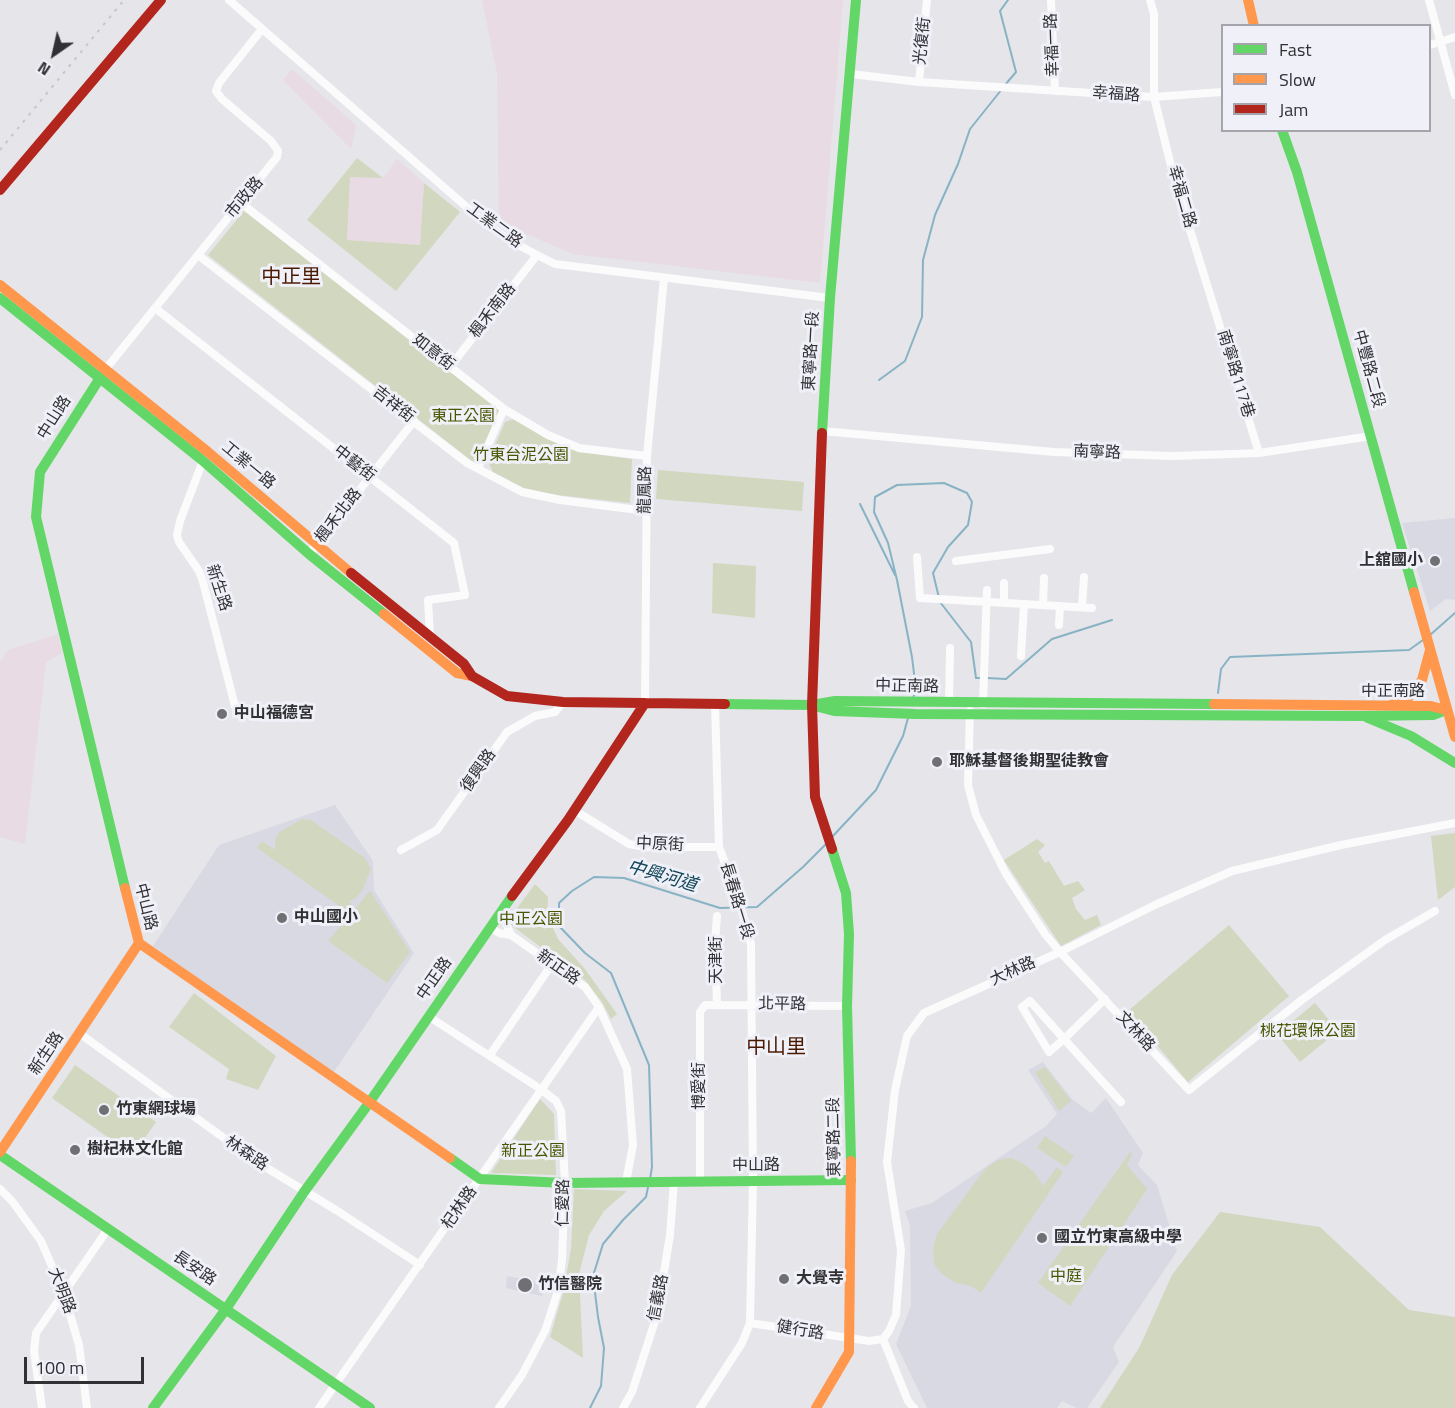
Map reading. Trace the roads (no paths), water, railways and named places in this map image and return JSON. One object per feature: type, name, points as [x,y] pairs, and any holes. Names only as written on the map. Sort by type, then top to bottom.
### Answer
[{"type":"street","points":[[0,190],[161,0]]},
{"type":"street","name":"工業二路","points":[[229,0],[486,224],[511,241],[555,264],[830,298]]},
{"type":"street","name":"東寧路一段","points":[[812,705],[822,431],[830,298],[856,0]]},
{"type":"street","name":"光復街","points":[[919,82],[927,0]]},
{"type":"street","name":"幸福一路","points":[[1051,0],[1055,91]]},
{"type":"street","name":"幸福二路","points":[[1150,0],[1154,14],[1154,97],[1174,178],[1211,296]]},
{"type":"street","points":[[1248,0],[1254,24]]},
{"type":"street","points":[[1429,0],[1455,94]]},
{"type":"street","name":"市政路","points":[[102,373],[274,163],[278,152],[271,141],[222,99],[216,91],[219,83],[262,28]]},
{"type":"street","points":[[1431,45],[1455,37]]},
{"type":"street","points":[[850,74],[919,82]]},
{"type":"street","name":"幸福路","points":[[919,82],[1154,97],[1221,92]]},
{"type":"street","name":"中豐路二段","points":[[1283,132],[1297,172],[1430,650]]},
{"type":"street","name":"如意街","points":[[241,203],[504,409],[548,435],[579,448],[647,456]]},
{"type":"street","name":"吉祥街","points":[[198,255],[467,463],[522,492],[560,500],[646,511]]},
{"type":"street","name":"楓禾南路","points":[[450,367],[537,255]]},
{"type":"street","name":"龍鳳路","points":[[645,703],[647,456],[663,278]]},
{"type":"street","name":"工業一路","points":[[0,285],[102,373],[464,664],[472,676]]},
{"type":"street","name":"南寧路117巷","points":[[1211,296],[1259,453]]},
{"type":"street","name":"工業一路","points":[[0,298],[102,373]]},
{"type":"street","name":"中藝街","points":[[155,308],[454,543],[465,594],[428,600],[430,636]]},
{"type":"street","name":"中山路","points":[[102,373],[40,472],[36,517],[100,792],[139,943],[480,1179]]},
{"type":"street","points":[[478,468],[504,409]]},
{"type":"street","name":"楓禾北路","points":[[309,554],[414,421]]},
{"type":"street","name":"南寧路","points":[[822,431],[1054,452],[1173,456],[1259,453],[1371,436]]},
{"type":"street","name":"工業一路","points":[[205,456],[309,554],[457,673],[472,676],[507,696],[563,702],[645,703]]},
{"type":"street","name":"新生路","points":[[205,456],[180,521],[177,535],[179,542],[199,571],[203,582],[235,706]]},
{"type":"street","points":[[956,561],[1050,549]]},
{"type":"street","points":[[917,557],[920,598],[1092,608]]},
{"type":"street","points":[[1082,607],[1084,577]]},
{"type":"street","points":[[1043,605],[1044,578]]},
{"type":"street","points":[[1004,583],[1004,603]]},
{"type":"street","points":[[983,704],[987,590]]},
{"type":"street","points":[[1021,656],[1024,604]]},
{"type":"street","points":[[1059,625],[1060,606]]},
{"type":"street","points":[[949,703],[950,648]]},
{"type":"street","points":[[1387,707],[1409,697],[1422,680],[1430,650]]},
{"type":"street","points":[[1430,650],[1455,737]]},
{"type":"street","name":"復興路","points":[[401,850],[437,830],[507,732],[535,716],[555,712],[563,702]]},
{"type":"street","points":[[645,703],[812,705]]},
{"type":"street","name":"中正路","points":[[153,1408],[226,1309],[304,1192],[574,810],[645,703]]},
{"type":"street","name":"中正南路","points":[[911,708],[949,703],[970,709],[983,704],[1431,706],[1446,710]]},
{"type":"street","name":"長春路一段","points":[[700,1408],[742,1343],[750,1323],[753,1181],[751,944],[744,916],[719,847],[715,704]]},
{"type":"street","name":"中正南路","points":[[812,705],[834,711],[911,708],[1362,716],[1433,715],[1446,710]]},
{"type":"street","name":"東寧路二段","points":[[812,705],[815,797],[846,893],[849,934],[847,1006],[851,1180],[849,1352],[816,1408]]},
{"type":"street","name":"文林路","points":[[970,709],[968,785],[976,815],[1015,889],[1045,934],[1189,1090],[1303,999],[1385,940],[1435,911]]},
{"type":"street","points":[[1362,716],[1411,736],[1455,763]]},
{"type":"street","name":"中原街","points":[[574,810],[629,844],[646,847],[719,847]]},
{"type":"street","name":"大林路","points":[[883,1339],[896,1316],[901,1250],[887,1162],[895,1090],[907,1036],[924,1013],[1232,871],[1341,845],[1455,823]]},
{"type":"street","name":"新正路","points":[[498,916],[505,921],[511,935]]},
{"type":"street","name":"天津街","points":[[717,916],[717,1004]]},
{"type":"street","name":"新正路","points":[[490,927],[499,933],[511,935],[585,987],[599,1007],[627,1069],[633,1144],[627,1182]]},
{"type":"street","name":"新生路","points":[[0,1153],[139,943]]},
{"type":"street","points":[[490,1056],[552,964]]},
{"type":"street","points":[[1105,999],[1064,1039],[1049,1052],[1022,1007],[1030,1001],[1064,1039],[1120,1102]]},
{"type":"street","name":"北平路","points":[[717,1004],[847,1006]]},
{"type":"street","name":"博愛街","points":[[700,1182],[700,1012],[705,1005],[717,1004]]},
{"type":"street","name":"杞林路","points":[[319,1408],[599,1007]]},
{"type":"street","name":"仁愛路","points":[[428,1016],[542,1090],[556,1101],[561,1111],[565,1183],[562,1260],[558,1291],[545,1331],[522,1375],[499,1408]]},
{"type":"street","name":"林森路","points":[[79,1033],[217,1134],[420,1265]]},
{"type":"street","name":"長安路","points":[[0,1153],[370,1408]]},
{"type":"street","points":[[480,1179],[565,1183],[627,1182]]},
{"type":"street","name":"中山路","points":[[627,1182],[851,1180]]},
{"type":"street","name":"信義路","points":[[623,1408],[632,1392],[657,1315],[670,1235],[674,1182]]},
{"type":"street","name":"大明路","points":[[0,1189],[12,1201],[41,1241],[63,1294],[80,1345],[87,1408]]},
{"type":"street","points":[[42,1408],[34,1352],[36,1333],[108,1229]]},
{"type":"street","name":"健行路","points":[[750,1323],[850,1339]]},
{"type":"street","points":[[850,1339],[869,1341],[883,1339],[908,1401],[914,1408]]},
{"type":"waterway","points":[[1005,85],[1016,72],[1000,11],[1008,0]]},
{"type":"waterway","points":[[879,380],[905,361],[922,317],[923,260],[935,215],[958,164],[970,129],[1002,89]]},
{"type":"waterway","points":[[913,698],[916,690],[912,657],[897,580],[888,543],[874,512],[875,497],[897,485],[944,483],[967,493],[972,502],[968,525],[948,547],[933,573],[940,602],[971,642],[976,678],[981,678]]},
{"type":"waterway","points":[[860,504],[895,575]]},
{"type":"waterway","points":[[1430,635],[1455,613]]},
{"type":"waterway","points":[[987,678],[1006,679],[1052,639],[1112,620]]},
{"type":"waterway","points":[[1218,693],[1221,669],[1230,657],[1409,650],[1423,640]]},
{"type":"waterway","name":"中興河道","points":[[832,837],[876,790],[903,736],[908,718]]},
{"type":"waterway","name":"中興河道","points":[[650,1179],[652,1167],[649,1065],[611,973],[585,953],[559,926],[559,903],[572,891],[594,877],[624,878],[720,908],[757,907],[826,844]]},
{"type":"waterway","name":"中興河道","points":[[590,1408],[601,1386],[604,1348],[593,1276],[603,1244],[646,1197],[648,1187]]},
{"type":"railway","points":[[0,150],[124,0]]},
{"type":"place","name":"上舘國小","points":[[1435,561]]},
{"type":"place","name":"中山福德宮","points":[[222,714]]},
{"type":"place","name":"耶穌基督後期聖徒教會","points":[[937,762]]},
{"type":"place","name":"中山國小","points":[[282,918]]},
{"type":"place","name":"竹東網球場","points":[[104,1110]]},
{"type":"place","name":"樹杞林文化館","points":[[75,1150]]},
{"type":"place","name":"國立竹東高級中學","points":[[1042,1238]]},
{"type":"place","name":"大覺寺","points":[[784,1279]]},
{"type":"place","name":"竹信醫院","points":[[525,1285]]},
{"type":"district","name":"中正里","points":[[291,278]]},
{"type":"district","name":"中山里","points":[[776,1048]]},
{"type":"park label","name":"東正公園","points":[[463,417]]},
{"type":"park label","name":"竹東台泥公園","points":[[521,456]]},
{"type":"park label","name":"中正公園","points":[[531,920]]},
{"type":"park label","name":"桃花環保公園","points":[[1308,1032]]},
{"type":"park label","name":"新正公園","points":[[533,1152]]},
{"type":"park label","name":"中庭","points":[[1066,1277]]}]
